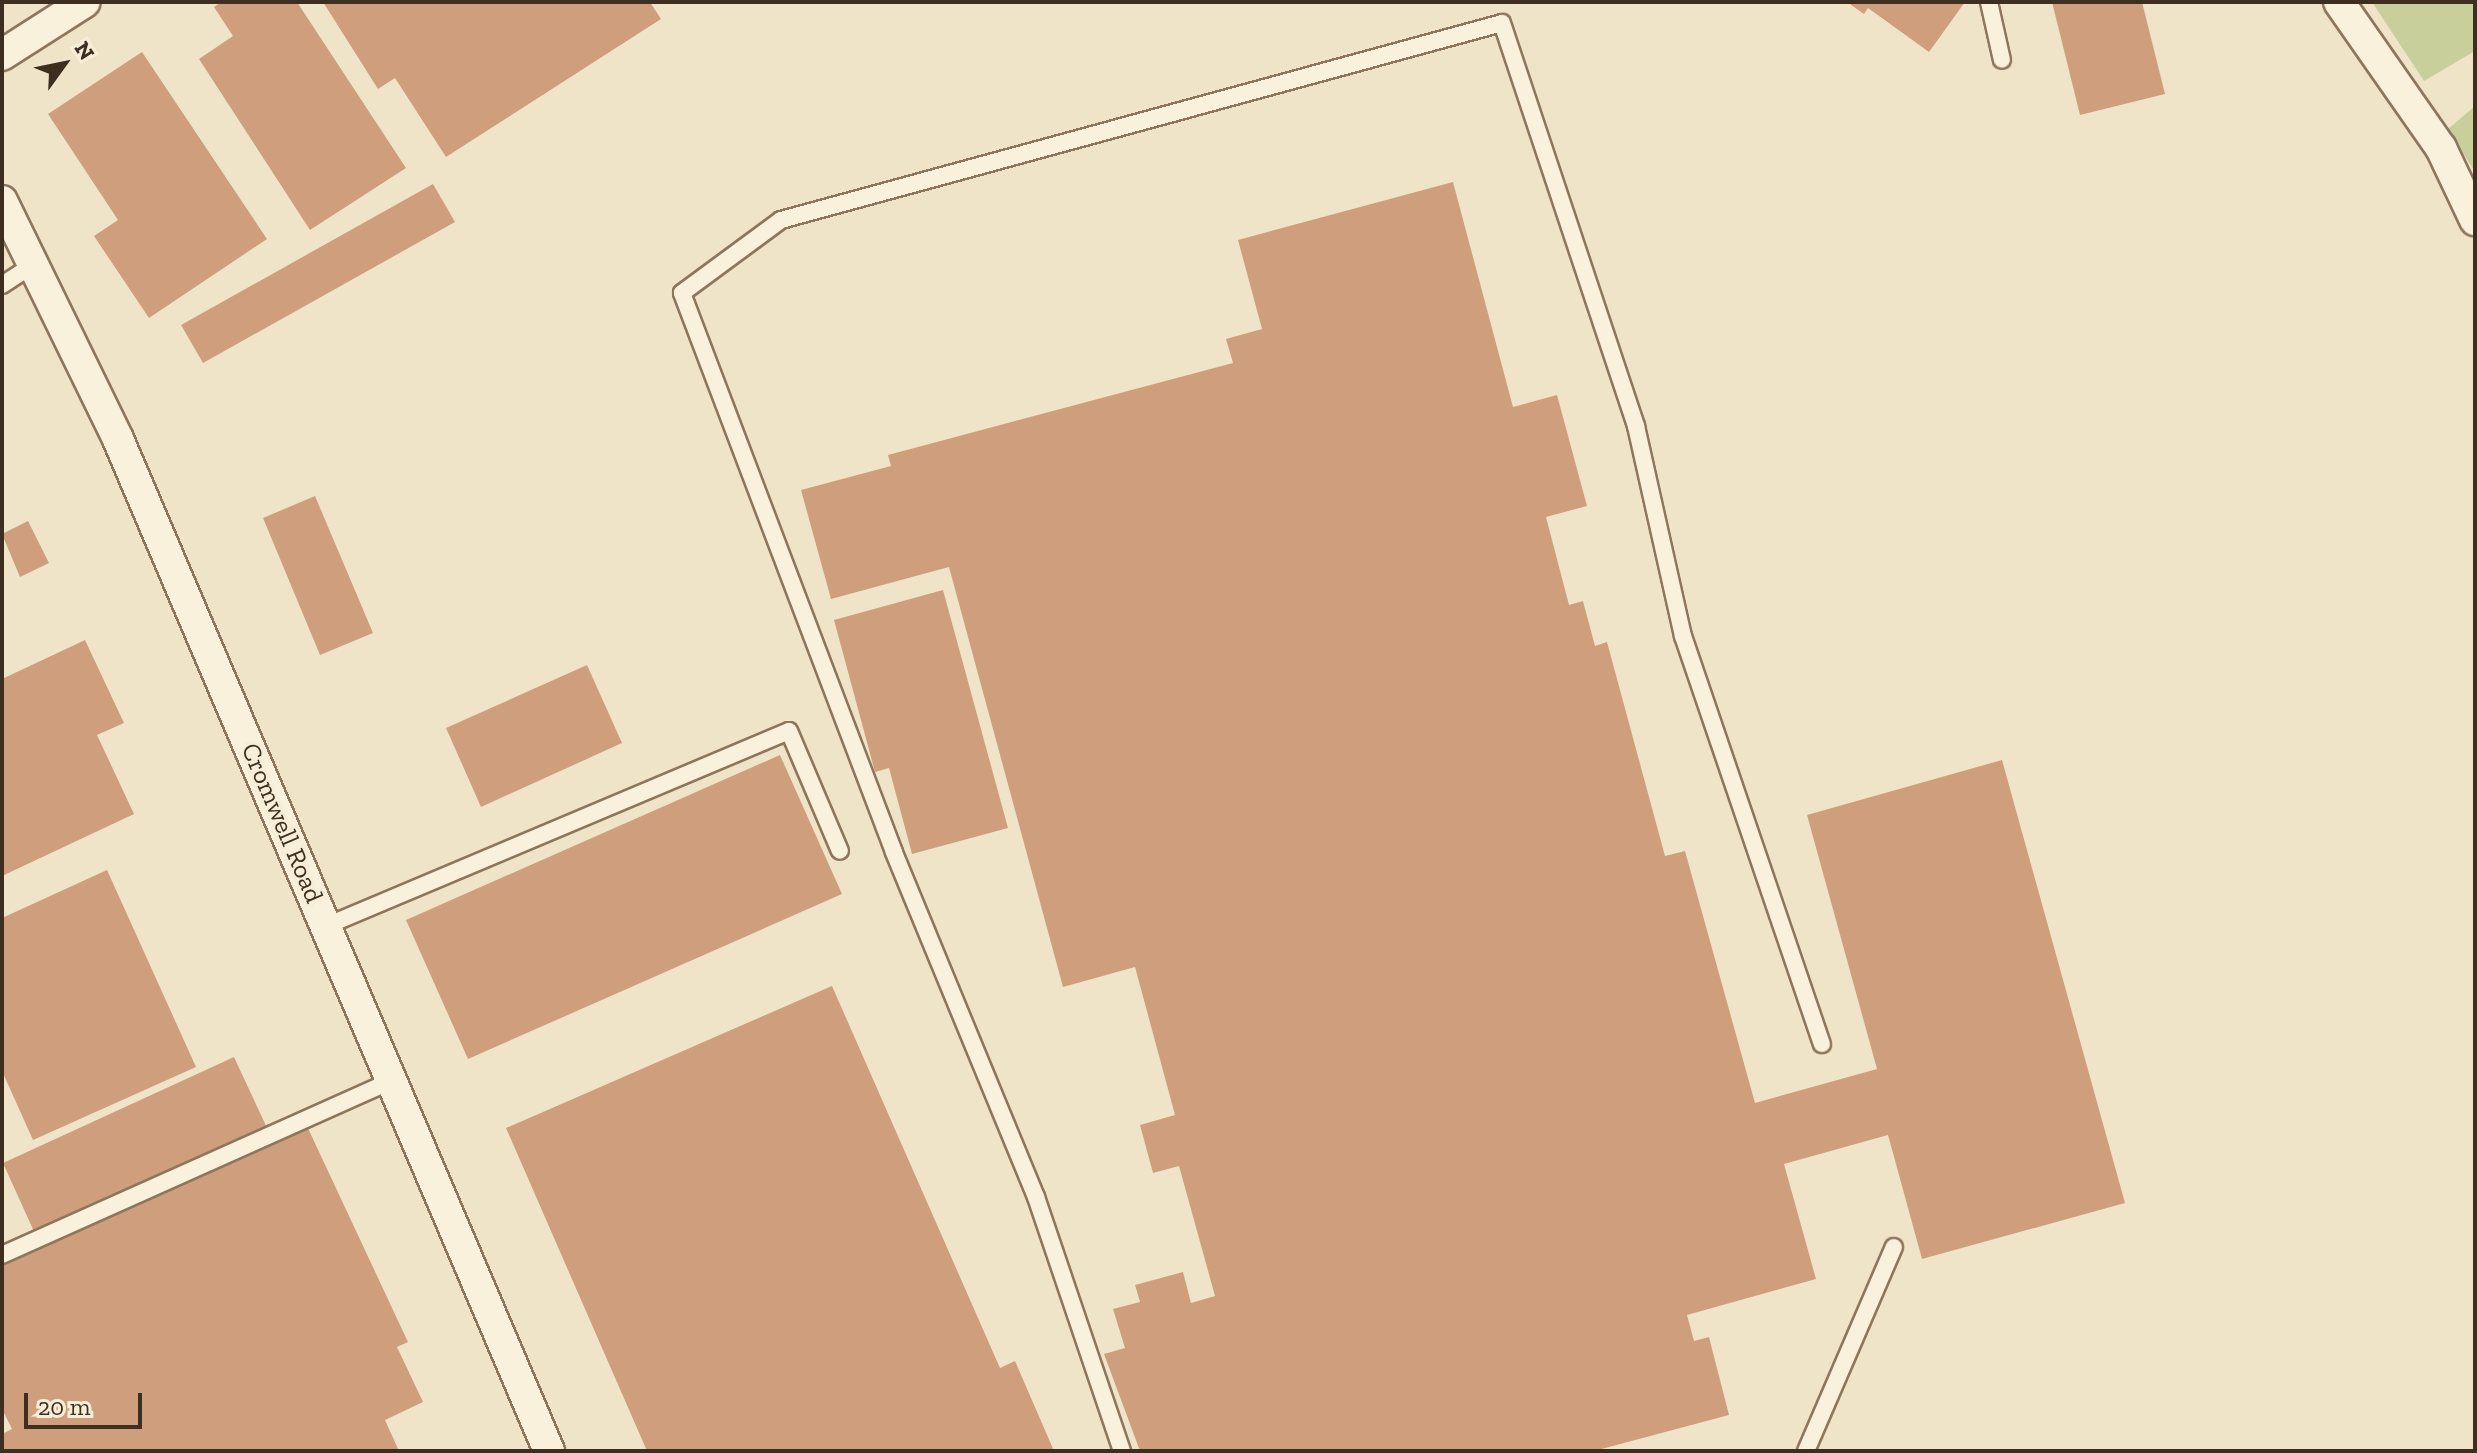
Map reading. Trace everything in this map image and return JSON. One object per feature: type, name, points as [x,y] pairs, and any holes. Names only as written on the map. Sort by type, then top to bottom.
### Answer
[{"type":"street","points":[[2,55],[85,2]]},
{"type":"street","points":[[2339,2],[2441,148],[2475,220]]},
{"type":"street","name":"Cromwell Road","points":[[2,201],[118,439],[549,1451]]},
{"type":"lane","points":[[1989,2],[2002,60]]},
{"type":"lane","points":[[1122,1451],[1036,1197],[894,852],[682,293],[781,220],[1502,23],[1636,426],[1683,636],[1822,1044]]},
{"type":"lane","points":[[2,285],[33,265]]},
{"type":"lane","points":[[326,926],[789,731],[840,851]]},
{"type":"lane","points":[[2,1255],[391,1081]]},
{"type":"lane","points":[[1806,1451],[1894,1247]]},
{"type":"green space","points":[[2372,2],[2475,2],[2475,51],[2424,81]]},
{"type":"green space","points":[[2475,106],[2475,172],[2448,129]]},
{"type":"building","points":[[221,2],[297,2],[406,168],[310,230],[199,59],[233,36],[214,7]]},
{"type":"building","points":[[323,2],[650,2],[661,19],[446,157],[395,78],[378,89]]},
{"type":"building","points":[[1847,2],[1965,2],[1929,52],[1868,8],[1864,14]]},
{"type":"building","points":[[2052,2],[2142,2],[2165,94],[2080,115]]},
{"type":"building","points":[[142,52],[267,239],[149,318],[94,236],[118,220],[48,114]]},
{"type":"building","points":[[1453,182],[1513,407],[1557,395],[1587,506],[1546,517],[1569,605],[1583,601],[1595,646],[1607,642],[1665,856],[1685,851],[1755,1103],[1877,1069],[1807,815],[2002,760],[2125,1203],[1922,1259],[1888,1135],[1784,1164],[1816,1279],[1687,1315],[1694,1341],[1709,1337],[1729,1415],[1594,1451],[1140,1451],[1104,1354],[1125,1348],[1113,1309],[1140,1302],[1135,1285],[1183,1272],[1191,1303],[1215,1296],[1179,1166],[1153,1173],[1140,1125],[1175,1115],[1135,967],[1063,987],[949,567],[831,599],[801,490],[891,466],[888,455],[1233,363],[1226,339],[1262,329],[1238,240]]},
{"type":"building","points":[[433,184],[455,222],[203,363],[181,325]]},
{"type":"building","points":[[315,496],[373,633],[320,655],[263,518]]},
{"type":"building","points":[[28,521],[49,563],[20,577],[2,534]]},
{"type":"building","points":[[943,590],[1008,828],[912,854],[889,768],[875,772],[834,620]]},
{"type":"building","points":[[85,640],[124,723],[97,735],[134,814],[2,876],[2,679]]},
{"type":"building","points":[[587,665],[622,743],[481,807],[446,728]]},
{"type":"building","points":[[780,755],[842,894],[468,1059],[406,920]]},
{"type":"building","points":[[107,870],[196,1067],[33,1140],[2,1071],[2,918]]},
{"type":"building","points":[[832,986],[1000,1368],[1015,1361],[1054,1451],[647,1451],[506,1128]]},
{"type":"building","points":[[234,1057],[268,1130],[36,1236],[3,1163]]},
{"type":"building","points":[[306,1124],[408,1342],[397,1347],[423,1402],[385,1420],[399,1451],[2,1451],[2,1434],[12,1429],[2,1409],[2,1266]]}]
